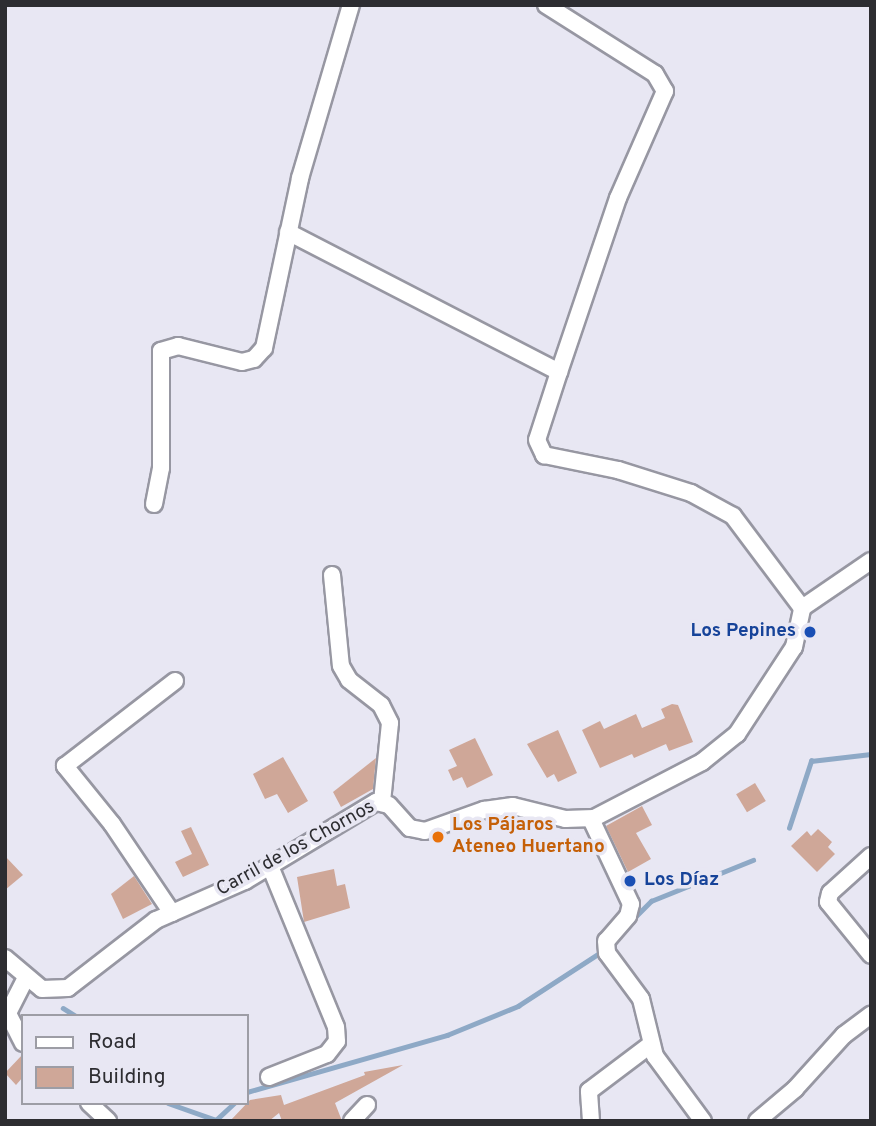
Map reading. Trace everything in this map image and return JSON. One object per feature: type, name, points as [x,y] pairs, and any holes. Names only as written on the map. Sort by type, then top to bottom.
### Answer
[{"type":"street","points":[[154,504],[161,468],[161,351],[178,346],[242,362],[260,355],[288,232],[351,5]]},
{"type":"street","points":[[547,5],[655,74],[665,91],[618,198],[537,440],[544,455],[618,470],[691,493],[733,516],[802,608]]},
{"type":"street","points":[[288,232],[559,372]]},
{"type":"street","points":[[703,1121],[650,1045],[640,999],[605,948],[628,916],[631,904],[591,819],[702,762],[737,734],[794,647],[802,608],[823,590],[871,561]]},
{"type":"street","points":[[332,575],[341,666],[349,680],[380,705],[390,723],[382,802]]},
{"type":"street","points":[[172,913],[112,824],[65,766],[175,681]]},
{"type":"street","name":"Carril de los Chornos","points":[[5,958],[25,979],[49,991],[68,988],[139,930],[270,866],[347,817],[382,802],[410,828],[425,831],[484,810],[513,806],[565,819],[591,819]]},
{"type":"street","points":[[871,856],[830,893],[828,902],[871,956]]},
{"type":"street","points":[[269,1077],[327,1054],[337,1041],[336,1027],[270,866]]},
{"type":"street","points":[[21,1039],[8,1013],[25,979]]},
{"type":"street","points":[[757,1121],[795,1089],[844,1035],[871,1015]]},
{"type":"street","points":[[591,1121],[589,1091],[650,1045]]},
{"type":"street","points":[[91,1105],[108,1121]]},
{"type":"street","points":[[352,1121],[367,1105]]},
{"type":"building","points":[[672,704],[678,705],[693,742],[669,751],[666,744],[634,758],[632,754],[600,768],[582,730],[600,721],[604,729],[636,714],[642,728],[665,718],[661,709]]},
{"type":"building","points":[[558,730],[577,773],[558,782],[554,774],[547,778],[527,744]]},
{"type":"building","points":[[475,738],[493,775],[467,788],[462,777],[453,781],[448,770],[457,766],[449,750]]},
{"type":"building","points":[[283,757],[308,801],[288,813],[277,794],[265,799],[253,774]]},
{"type":"building","points":[[376,758],[373,789],[341,807],[333,792]]},
{"type":"building","points":[[755,783],[766,801],[747,812],[736,794]]},
{"type":"building","points":[[642,806],[652,825],[636,833],[651,859],[628,872],[606,826]]},
{"type":"building","points":[[191,827],[209,865],[183,877],[175,862],[192,854],[181,831]]},
{"type":"building","points":[[818,829],[832,842],[828,847],[835,854],[817,872],[791,846],[807,831],[811,836]]},
{"type":"building","points":[[5,856],[23,875],[5,890]]},
{"type":"building","points":[[334,869],[337,886],[345,884],[350,908],[304,922],[297,877]]},
{"type":"building","points":[[134,876],[152,904],[123,919],[111,894]]},
{"type":"building","points":[[21,1056],[21,1079],[16,1085],[5,1073]]},
{"type":"building","points":[[403,1065],[335,1103],[342,1121],[282,1121],[279,1113],[269,1121],[230,1121],[250,1100],[281,1095],[284,1105],[365,1075],[364,1072]]},
{"type":"waterway","points":[[789,828],[811,761],[871,754]]},
{"type":"waterway","points":[[632,920],[651,901],[753,860]]},
{"type":"waterway","points":[[248,1092],[447,1035],[518,1006],[598,954]]},
{"type":"waterway","points":[[63,1008],[73,1014]]},
{"type":"waterway","points":[[174,1105],[216,1120],[232,1105]]},
{"type":"place","name":"Los Pepines","points":[[810,632]]},
{"type":"place","name":"Los Pájaros Ateneo Huertano","points":[[438,837]]},
{"type":"place","name":"Los Díaz","points":[[630,881]]}]
